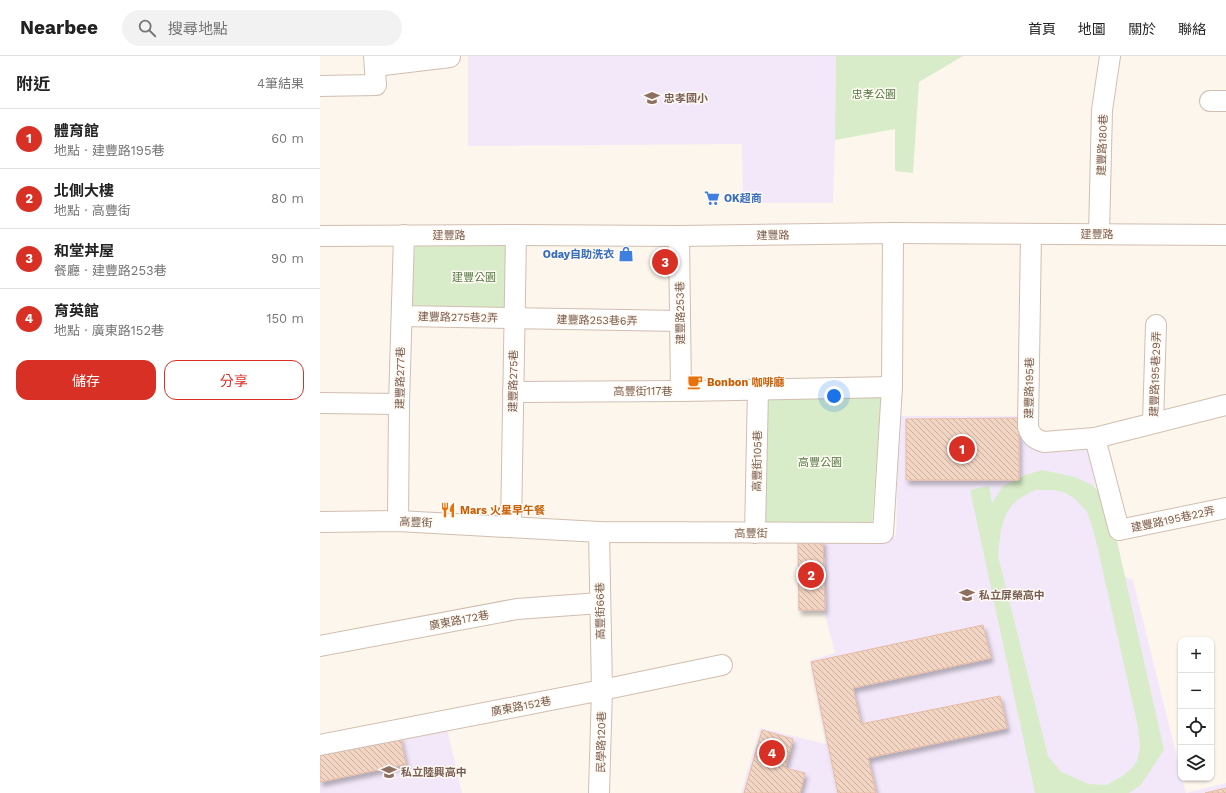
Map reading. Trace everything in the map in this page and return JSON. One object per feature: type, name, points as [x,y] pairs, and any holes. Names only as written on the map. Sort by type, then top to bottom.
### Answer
[{"type":"street","name":"建豐路180巷","points":[[1099,234],[1102,110],[1110,56]]},
{"type":"street","points":[[320,86],[376,85],[375,61],[450,57]]},
{"type":"street","name":"建豐路","points":[[320,236],[679,236],[893,233],[1226,235]]},
{"type":"street","name":"高豐街","points":[[320,522],[398,521],[599,532],[883,533],[892,387],[893,233]]},
{"type":"street","name":"建豐路195巷","points":[[1031,234],[1028,427],[1030,435],[1036,440],[1044,442],[1094,438],[1226,405]]},
{"type":"street","name":"建豐路277巷","points":[[398,521],[399,404],[404,235]]},
{"type":"street","name":"建豐路275巷","points":[[511,527],[516,235]]},
{"type":"street","name":"建豐路253巷","points":[[679,236],[681,391]]},
{"type":"street","name":"建豐路275巷2弄","points":[[402,316],[514,318]]},
{"type":"street","name":"建豐路253巷6弄","points":[[514,318],[680,321]]},
{"type":"street","name":"建豐路195巷29弄","points":[[1153,423],[1156,325]]},
{"type":"street","name":"高豐街117巷","points":[[513,392],[681,391],[892,387]]},
{"type":"street","name":"高豐街105巷","points":[[755,533],[758,389]]},
{"type":"street","points":[[320,403],[399,404]]},
{"type":"street","name":"建豐路195巷22弄","points":[[1094,438],[1119,530],[1226,508]]},
{"type":"street","name":"高豐街66巷","points":[[599,532],[602,690]]},
{"type":"street","name":"廣東路172巷","points":[[320,646],[517,609],[600,603]]},
{"type":"street","name":"廣東路152巷","points":[[320,745],[722,665]]},
{"type":"street","name":"民學路120巷","points":[[600,793],[602,690]]},
{"type":"shaded area","name":"忠孝國小","points":[[468,56],[836,56],[833,203],[743,203],[742,144],[468,146]]},
{"type":"shaded area","name":"私立屏榮高中","points":[[899,416],[1023,416],[1027,440],[1086,439],[1112,572],[1133,580],[1178,761],[1178,781],[1183,781],[1186,793],[741,793],[760,728],[826,744],[810,660],[835,653],[824,611],[798,611],[797,539],[889,539],[896,535]]},
{"type":"shaded area","name":"私立陸興高中","points":[[446,724],[462,793],[320,793],[320,751]]},
{"type":"shaded area","points":[[1226,783],[1226,793],[1186,793]]},
{"type":"green space","name":"忠孝公園","points":[[836,56],[963,56],[919,82],[913,173],[895,171],[895,129],[835,140]]},
{"type":"green space","name":"建豐公園","points":[[415,246],[505,246],[506,309],[410,305]]},
{"type":"green space","name":"高豐公園","points":[[881,396],[872,525],[761,525],[767,398]]},
{"type":"green space","points":[[1042,470],[1075,477],[1092,485],[1108,501],[1164,750],[1141,785],[1129,793],[1035,793],[970,490],[989,486],[992,503],[1003,486],[1025,475]],"holes":[[[1035,490],[1054,490],[1066,493],[1075,499],[1087,512],[1094,532],[1138,727],[1140,747],[1137,761],[1132,768],[1121,777],[1106,785],[1089,784],[1061,772],[1048,756],[998,556],[1001,532],[1005,517],[1014,503]]]},
{"type":"building","points":[[1019,418],[1019,480],[906,480],[906,419]]},
{"type":"building","points":[[798,540],[823,540],[825,610],[799,610]]},
{"type":"building","points":[[983,625],[991,658],[853,688],[861,724],[1000,696],[1007,728],[868,758],[876,793],[838,793],[811,662]]},
{"type":"building","points":[[762,730],[793,739],[785,768],[805,773],[800,793],[744,793]]},
{"type":"building","points":[[400,736],[406,764],[320,782],[320,753]]},
{"type":"building","points":[[1226,788],[1226,793],[1205,793]]},
{"type":"place","name":"忠孝國小","points":[[652,98]]},
{"type":"place","name":"OK超商","points":[[712,198]]},
{"type":"place","name":"Oday自助洗衣","points":[[626,254]]},
{"type":"place","name":"和堂丼屋","points":[[665,262]]},
{"type":"place","name":"Bonbon 咖啡廳","points":[[695,382]]},
{"type":"place","name":"體育館","points":[[962,449]]},
{"type":"place","name":"Mars 火星早午餐","points":[[448,510]]},
{"type":"place","name":"北側大樓","points":[[811,575]]},
{"type":"place","name":"私立屏榮高中","points":[[967,595]]},
{"type":"place","name":"育英館","points":[[772,753]]},
{"type":"place","name":"私立陸興高中","points":[[389,772]]}]
